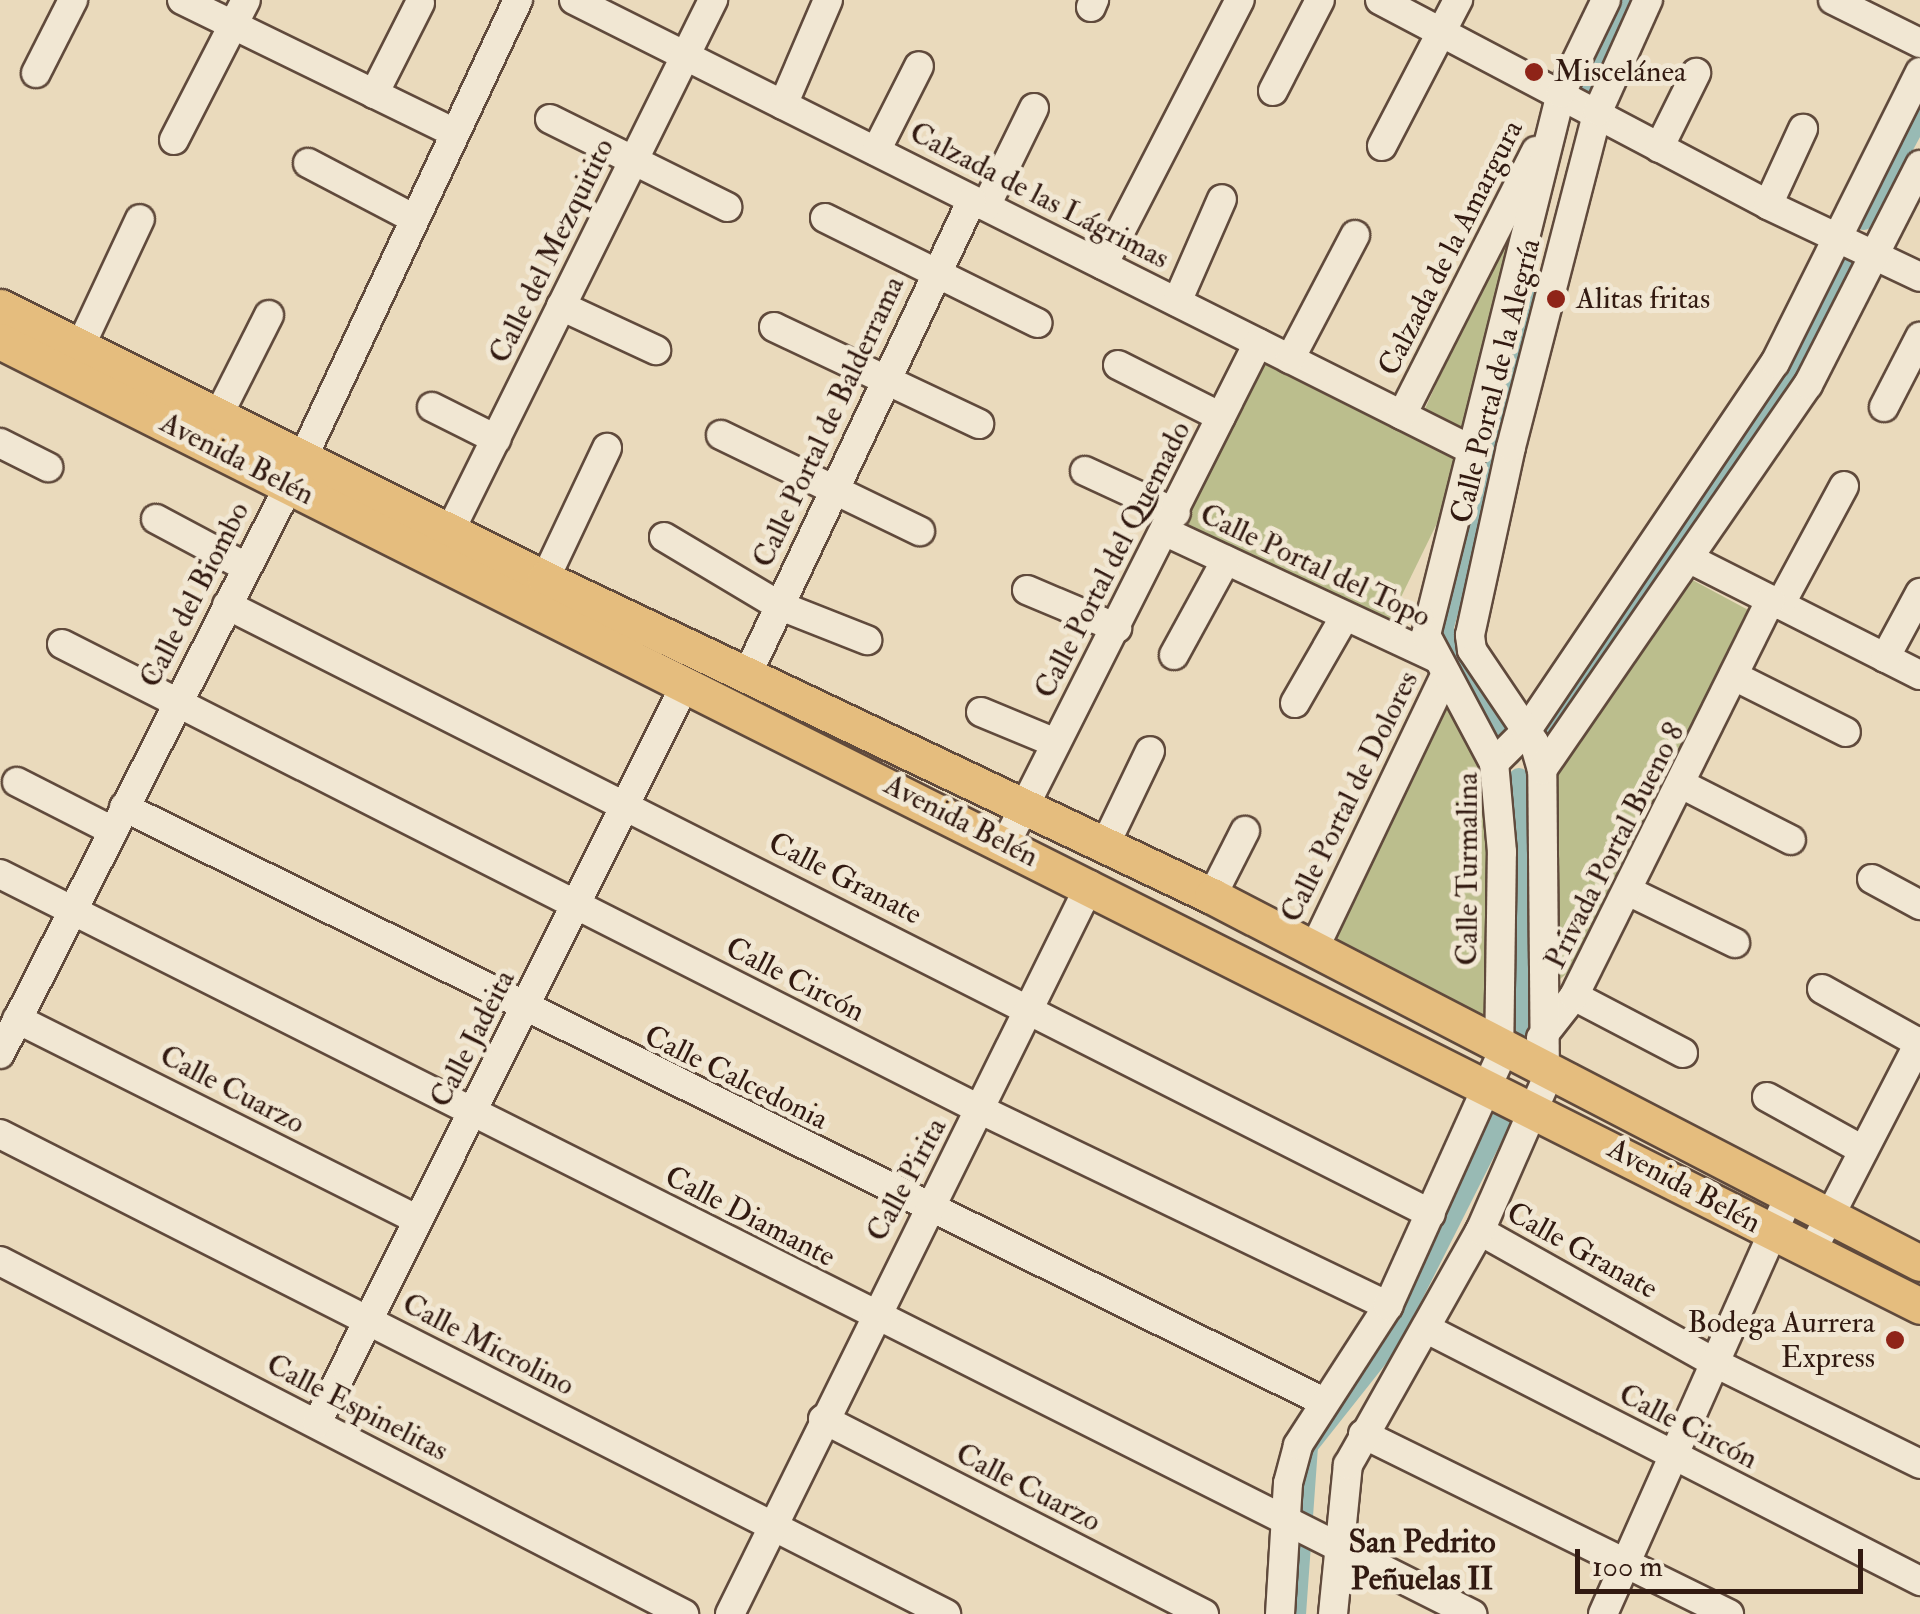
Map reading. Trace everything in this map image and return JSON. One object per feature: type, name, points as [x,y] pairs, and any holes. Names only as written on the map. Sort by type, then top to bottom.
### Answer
[{"type":"main road","name":"Avenida Belén","points":[[0,306],[218,416],[295,470],[686,683],[1538,1108],[1920,1306]]},
{"type":"main road","name":"Avenida Belén","points":[[0,341],[295,470],[450,531],[1106,844],[1500,1046],[1544,1055],[1788,1196],[1920,1263]]},
{"type":"street","points":[[36,73],[74,0]]},
{"type":"street","points":[[182,0],[240,13],[374,94],[452,132]]},
{"type":"street","name":"Calle del Biombo","points":[[0,1054],[13,1008],[119,819],[295,470],[410,218],[518,0]]},
{"type":"street","name":"Calzada de las Lágrimas","points":[[574,0],[1474,451]]},
{"type":"street","name":"Calle del Mezquitito","points":[[450,531],[713,0]]},
{"type":"street","points":[[783,105],[828,0]]},
{"type":"street","points":[[1103,265],[1240,0]]},
{"type":"street","points":[[1274,91],[1320,0]]},
{"type":"street","points":[[1380,0],[1439,30],[1559,102],[1598,111],[1768,205],[1920,277]]},
{"type":"street","points":[[1382,146],[1439,30],[1458,0]]},
{"type":"street","name":"Calle Portal de la Alegría","points":[[1494,763],[1427,644],[1428,622],[1559,102],[1606,0]]},
{"type":"street","name":"Calle Portal de la Alegría","points":[[1542,770],[1526,730],[1472,650],[1470,635],[1510,447],[1598,111],[1648,0]]},
{"type":"street","points":[[1833,0],[1920,43]]},
{"type":"street","points":[[374,94],[420,4]]},
{"type":"street","points":[[174,140],[240,13]]},
{"type":"street","points":[[876,151],[920,66]]},
{"type":"street","name":"Calle Turmalina","points":[[1332,1614],[1298,1445],[1322,1401],[1388,1306],[1490,1085],[1500,1046],[1502,852],[1494,763],[1526,730],[1775,363],[1920,72]]},
{"type":"street","points":[[1659,148],[1696,73]]},
{"type":"street","name":"Calzada de la Amargura","points":[[1402,415],[1559,102]]},
{"type":"street","name":"Calle Portal de Balderrama","points":[[748,673],[937,271],[1034,108]]},
{"type":"street","points":[[550,119],[726,207]]},
{"type":"street","points":[[1768,205],[1803,129]]},
{"type":"street","points":[[308,164],[410,218]]},
{"type":"street","points":[[1542,770],[1692,560],[1808,386],[1920,165]]},
{"type":"street","points":[[1177,302],[1222,199]]},
{"type":"street","points":[[826,218],[1037,323]]},
{"type":"street","points":[[80,347],[140,220]]},
{"type":"street","points":[[1290,358],[1355,235]]},
{"type":"street","points":[[561,306],[656,350]]},
{"type":"street","points":[[218,416],[268,315]]},
{"type":"street","points":[[774,326],[979,424]]},
{"type":"street","points":[[1884,407],[1920,337]]},
{"type":"street","name":"Calle Portal del Quemado","points":[[1006,843],[1258,343]]},
{"type":"street","points":[[1118,365],[1222,417]]},
{"type":"street","points":[[432,407],[496,439]]},
{"type":"street","points":[[722,435],[920,531]]},
{"type":"street","points":[[0,443],[48,466]]},
{"type":"street","points":[[545,578],[607,448]]},
{"type":"street","name":"Calle Portal del Topo","points":[[1085,471],[1226,560],[1441,666]]},
{"type":"street","name":"Privada Portal Bueno 8","points":[[1544,1055],[1683,786],[1734,676],[1844,486]]},
{"type":"street","points":[[156,518],[246,567]]},
{"type":"street","points":[[664,538],[778,605],[867,640]]},
{"type":"street","points":[[1174,655],[1226,560]]},
{"type":"street","points":[[1692,560],[1920,675]]},
{"type":"street","points":[[1027,590],[1117,628]]},
{"type":"street","points":[[1885,658],[1920,594]]},
{"type":"street","name":"Calle Granate","points":[[226,605],[627,802],[1431,1214]]},
{"type":"street","points":[[1295,703],[1345,616]]},
{"type":"street","name":"Calle Circón","points":[[62,644],[981,1110],[1388,1306]]},
{"type":"street","name":"Calle Portal de Dolores","points":[[1314,949],[1441,666]]},
{"type":"street","points":[[1734,676],[1846,732]]},
{"type":"street","name":"Calle Jadeita","points":[[317,1423],[686,683]]},
{"type":"street","points":[[981,712],[1056,743]]},
{"type":"street","points":[[1106,844],[1150,751]]},
{"type":"street","name":"Calle Turmalina","points":[[1280,1614],[1313,1532],[1362,1434],[1427,1328],[1480,1230],[1538,1108],[1544,1055],[1542,770]]},
{"type":"street","name":"Calle Calcedonia","points":[[17,782],[119,819],[526,1010],[1322,1401]]},
{"type":"street","points":[[1683,786],[1791,840]]},
{"type":"street","points":[[1212,896],[1245,831]]},
{"type":"street","name":"Calle Diamante","points":[[0,874],[872,1316],[1472,1614]]},
{"type":"street","points":[[1872,879],[1920,904]]},
{"type":"street","name":"Calle Pirita","points":[[730,1614],[872,1316],[981,1110],[1090,885]]},
{"type":"street","points":[[1628,891],[1735,943]]},
{"type":"street","points":[[1812,1251],[1920,1042],[1822,990]]},
{"type":"street","points":[[1574,996],[1683,1052]]},
{"type":"street","name":"Calle Cuarzo","points":[[13,1008],[417,1219]]},
{"type":"street","points":[[1767,1096],[1863,1150]]},
{"type":"street","name":"Calle Microlino","points":[[0,1134],[368,1319],[769,1528],[946,1614]]},
{"type":"street","points":[[1603,1614],[1788,1196]]},
{"type":"street","name":"Calle Granate","points":[[1480,1230],[1713,1362],[1920,1464]]},
{"type":"street","name":"Calle Espinelitas","points":[[0,1261],[684,1614]]},
{"type":"street","name":"Calle Circón","points":[[1427,1328],[1920,1580]]},
{"type":"street","name":"Calle Cuarzo","points":[[822,1419],[1204,1614]]},
{"type":"street","points":[[1362,1434],[1729,1614]]},
{"type":"green space","points":[[1538,161],[1470,432],[1424,411]]},
{"type":"green space","points":[[1255,349],[1471,454],[1385,630],[1169,525]]},
{"type":"green space","points":[[1685,576],[1752,612],[1570,971],[1560,979],[1553,965],[1558,770]]},
{"type":"green space","points":[[1444,689],[1492,767],[1490,1026],[1326,940]]},
{"type":"waterway","points":[[1585,98],[1629,0]]},
{"type":"waterway","points":[[1864,220],[1920,116]]},
{"type":"waterway","points":[[1541,745],[1791,368],[1847,259]]},
{"type":"waterway","points":[[1511,756],[1443,630],[1535,301]]},
{"type":"waterway","points":[[1519,778],[1524,1052]]},
{"type":"waterway","points":[[1296,1614],[1308,1446],[1388,1345],[1509,1104]]},
{"type":"place","name":"Miscelánea","points":[[1534,72]]},
{"type":"place","name":"Alitas fritas","points":[[1556,299]]},
{"type":"place","name":"Bodega Aurrera Express","points":[[1895,1340]]},
{"type":"district","name":"San Pedrito Peñuelas II","points":[[1422,1562]]}]
